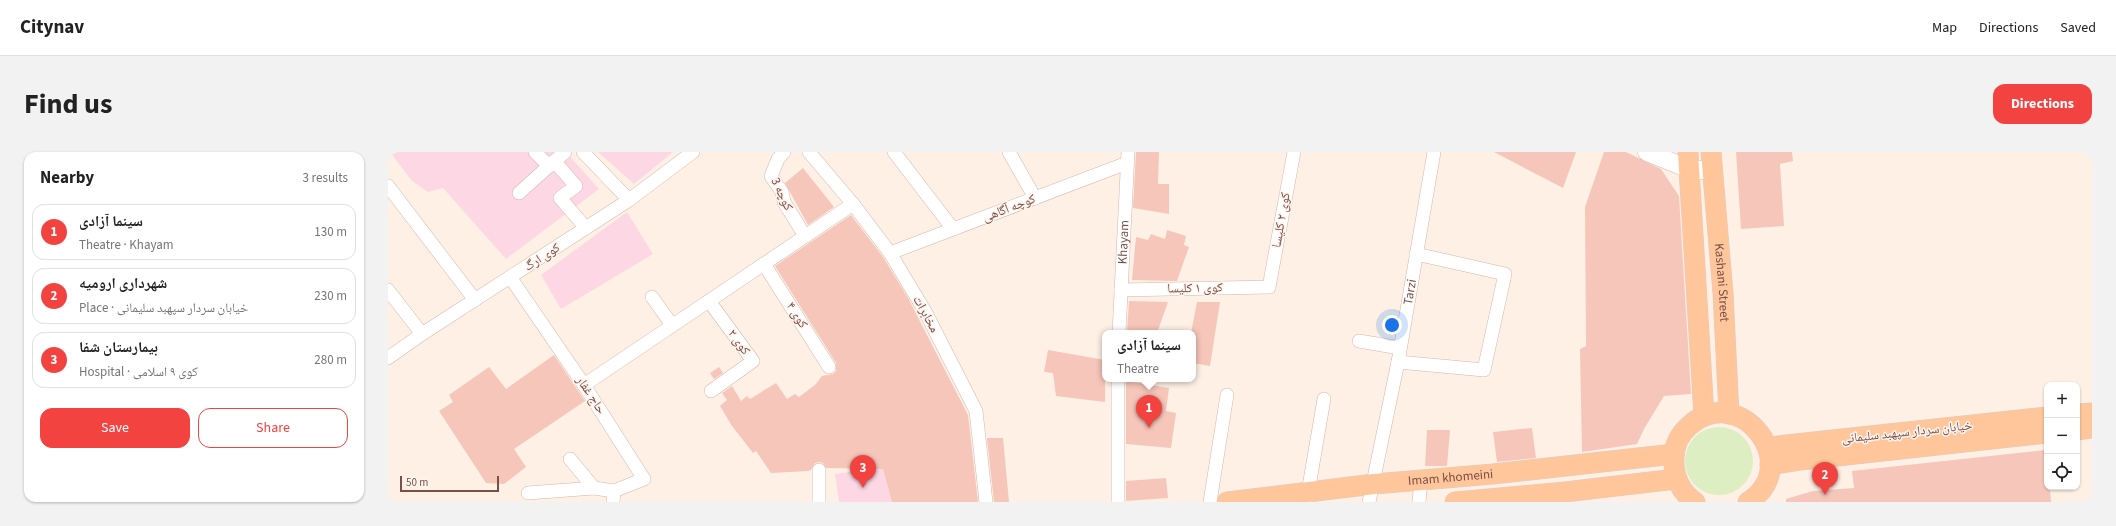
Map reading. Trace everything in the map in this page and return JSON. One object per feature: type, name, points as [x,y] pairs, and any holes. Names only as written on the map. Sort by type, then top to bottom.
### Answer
[{"type":"main road","points":[[1689,160],[1704,416]]},
{"type":"main road","name":"Kashani Street","points":[[1711,161],[1723,292],[1729,414]]},
{"type":"main road","points":[[2080,414],[2092,413]]},
{"type":"main road","points":[[1695,502],[1682,490],[1676,478],[1673,466],[1677,441],[1693,422],[1704,416],[1729,414],[1749,422],[1763,437],[1769,456],[1766,480],[1761,490],[1748,502]]},
{"type":"main road","name":"خیابان سردار سپهبد سلیمانی","points":[[1769,456],[2044,417]]},
{"type":"main road","points":[[2080,430],[2092,428]]},
{"type":"main road","name":"خیابان سردار سپهبد سلیمانی","points":[[1769,456],[2044,433]]},
{"type":"main road","name":"Imam khomeini","points":[[1227,502],[1372,493],[1420,481],[1674,454]]},
{"type":"main road","name":"Imam khomeini","points":[[1455,502],[1565,492],[1676,478]]},
{"type":"street","points":[[535,152],[552,164],[576,186],[560,198],[586,228]]},
{"type":"street","points":[[519,193],[565,152]]},
{"type":"street","points":[[583,152],[629,200]]},
{"type":"street","name":"کوی ارگ","points":[[388,358],[422,334],[629,200],[693,152]]},
{"type":"street","name":"کوچه 3","points":[[784,152],[778,159],[771,176],[782,192],[784,202],[805,236]]},
{"type":"street","name":"مخابرات","points":[[809,152],[854,204],[890,253],[926,313],[976,411],[986,502]]},
{"type":"street","points":[[894,152],[953,229]]},
{"type":"street","points":[[1009,152],[1035,198]]},
{"type":"street","name":"کوی ۲ کلیسا","points":[[1268,287],[1294,152]]},
{"type":"street","name":"Tarzi","points":[[1372,493],[1398,362],[1434,152]]},
{"type":"street","points":[[1647,152],[1689,160],[1711,161]]},
{"type":"street","name":"کوچه آگاهی","points":[[890,253],[1035,198],[1127,157]]},
{"type":"street","name":"Khayam","points":[[1119,330],[1127,157]]},
{"type":"street","points":[[388,186],[475,300]]},
{"type":"street","points":[[584,385],[854,204]]},
{"type":"street","points":[[1398,362],[1484,370],[1505,274],[1416,254]]},
{"type":"street","name":"کوی ۴","points":[[764,264],[829,367]]},
{"type":"street","name":"حاج غفار","points":[[510,277],[584,385],[644,479],[614,497]]},
{"type":"street","name":"کوی ۱ کلیسا","points":[[1121,290],[1268,287]]},
{"type":"street","points":[[388,290],[422,334]]},
{"type":"street","points":[[652,297],[672,325]]},
{"type":"street","name":"کوی ۲","points":[[709,301],[753,361],[711,391]]},
{"type":"street","points":[[1359,341],[1400,348]]},
{"type":"street","points":[[1118,382],[1118,502]]},
{"type":"street","points":[[1210,502],[1227,395]]},
{"type":"street","points":[[1308,497],[1324,399]]},
{"type":"street","points":[[570,459],[594,488],[614,497]]},
{"type":"street","points":[[819,470],[819,502]]},
{"type":"street","points":[[1419,502],[1420,481]]},
{"type":"street","points":[[528,493],[594,488]]},
{"type":"shaded area","points":[[390,152],[566,152],[599,189],[506,259],[443,188],[428,192],[412,181]]},
{"type":"shaded area","points":[[598,152],[673,152],[634,184]]},
{"type":"shaded area","points":[[627,212],[653,254],[561,309],[541,275]]},
{"type":"shaded area","points":[[870,469],[883,469],[892,502],[839,502],[835,474]]},
{"type":"green space","points":[[1719,427],[1732,430],[1743,437],[1750,448],[1753,461],[1750,474],[1743,485],[1732,492],[1719,495],[1706,492],[1695,485],[1688,474],[1685,461],[1688,448],[1695,437],[1706,430]]},
{"type":"building","points":[[1136,152],[1159,152],[1158,184],[1169,184],[1169,214],[1133,208]]},
{"type":"building","points":[[1494,152],[1576,152],[1563,188]]},
{"type":"building","points":[[1604,152],[1626,152],[1661,169],[1679,196],[1691,394],[1664,396],[1644,429],[1637,444],[1582,452],[1580,349],[1586,346],[1585,207]]},
{"type":"building","points":[[1736,152],[1792,152],[1793,161],[1780,164],[1784,226],[1741,229]]},
{"type":"building","points":[[803,168],[834,207],[808,225],[785,183]]},
{"type":"building","points":[[851,215],[883,257],[908,298],[968,415],[978,502],[892,502],[883,469],[826,468],[823,463],[819,462],[815,463],[811,470],[808,471],[771,473],[756,451],[753,453],[732,426],[720,406],[727,400],[722,393],[732,386],[741,401],[747,396],[750,399],[776,383],[787,399],[795,394],[799,397],[815,385],[822,376],[833,374],[836,371],[836,363],[775,266]]},
{"type":"building","points":[[1167,230],[1186,236],[1184,245],[1189,247],[1177,281],[1132,280],[1136,237],[1148,240],[1151,234],[1165,239]]},
{"type":"building","points":[[1129,301],[1168,302],[1158,330],[1127,330]]},
{"type":"building","points":[[1197,302],[1220,302],[1210,366],[1196,364],[1196,330],[1192,330]]},
{"type":"building","points":[[1048,350],[1102,359],[1102,382],[1105,382],[1105,402],[1056,396],[1053,373],[1044,372]]},
{"type":"building","points":[[554,355],[585,401],[514,449],[526,467],[504,484],[486,483],[439,411],[453,402],[449,395],[489,367],[506,389]]},
{"type":"building","points":[[719,367],[723,373],[714,379],[710,373]]},
{"type":"building","points":[[1126,382],[1169,388],[1166,411],[1176,413],[1171,448],[1126,444]]},
{"type":"building","points":[[1532,428],[1536,458],[1497,462],[1493,432]]},
{"type":"building","points":[[1427,430],[1450,430],[1447,466],[1425,466]]},
{"type":"building","points":[[987,438],[1003,438],[1009,502],[994,502]]},
{"type":"building","points":[[2044,450],[2044,490],[2050,490],[2051,502],[1786,502],[1786,499],[1813,491],[1854,488],[1852,471]]},
{"type":"building","points":[[1166,478],[1168,498],[1126,501],[1126,481]]},
{"type":"place","name":"سینما آزادی","points":[[1149,428]]},
{"type":"place","name":"بیمارستان شفا","points":[[863,488]]},
{"type":"place","name":"شهرداری ارومیه","points":[[1825,495]]}]
